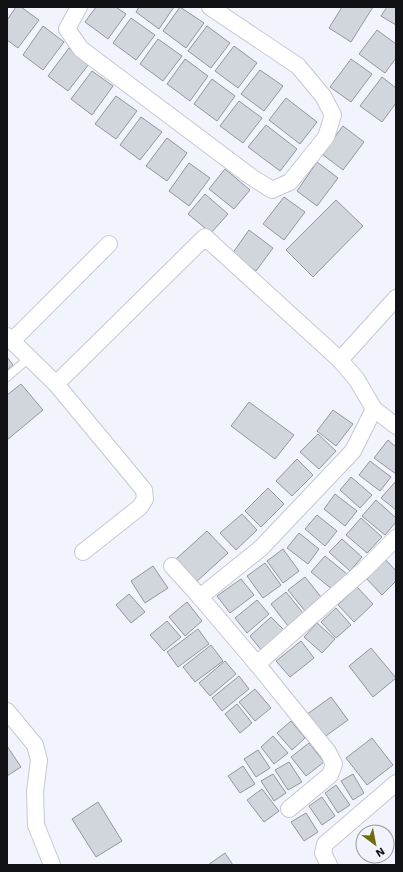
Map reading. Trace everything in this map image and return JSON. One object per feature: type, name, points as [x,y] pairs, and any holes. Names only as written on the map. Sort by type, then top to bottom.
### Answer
[{"type":"street","points":[[79,7],[67,29],[81,49],[250,176],[272,190],[290,182],[322,143],[326,137],[333,115],[323,96],[298,66],[210,7]]},
{"type":"street","points":[[56,384],[205,237],[340,360],[357,380],[374,409],[396,426]]},
{"type":"street","points":[[83,552],[140,507],[145,499],[144,490],[56,384],[10,338],[109,244]]},
{"type":"street","points":[[340,360],[396,298]]},
{"type":"street","points":[[200,597],[260,548],[353,451],[374,409]]},
{"type":"street","points":[[257,664],[365,569],[396,538]]},
{"type":"street","points":[[172,566],[257,664],[328,752],[334,764],[330,775],[289,809]]},
{"type":"street","points":[[7,711],[35,745],[39,760],[35,792],[36,825],[52,865]]},
{"type":"street","points":[[329,865],[323,853],[325,844],[396,783]]},
{"type":"lane","points":[[7,377],[29,358]]},
{"type":"building","points":[[16,7],[21,7],[39,20],[18,48],[7,40],[7,20]]},
{"type":"building","points":[[96,7],[116,7],[126,14],[108,39],[85,22]]},
{"type":"building","points":[[139,7],[174,7],[159,29],[136,12]]},
{"type":"building","points":[[180,7],[204,23],[186,48],[163,31]]},
{"type":"building","points":[[342,7],[373,7],[351,42],[329,28]]},
{"type":"building","points":[[387,7],[396,7],[396,25],[381,16]]},
{"type":"building","points":[[131,18],[155,35],[136,60],[113,43]]},
{"type":"building","points":[[43,26],[64,42],[43,70],[23,55]]},
{"type":"building","points":[[207,26],[230,43],[211,68],[188,51]]},
{"type":"building","points":[[377,30],[396,44],[396,58],[385,73],[359,54]]},
{"type":"building","points":[[158,39],[182,56],[163,81],[140,64]]},
{"type":"building","points":[[234,46],[257,63],[238,88],[215,71]]},
{"type":"building","points":[[69,48],[89,64],[68,91],[48,76]]},
{"type":"building","points":[[185,59],[208,76],[190,101],[167,84]]},
{"type":"building","points":[[351,59],[372,74],[351,102],[330,87]]},
{"type":"building","points":[[260,70],[283,86],[264,111],[241,94]]},
{"type":"building","points":[[92,71],[113,86],[92,115],[71,99]]},
{"type":"building","points":[[382,77],[396,88],[396,103],[382,122],[360,106]]},
{"type":"building","points":[[212,79],[235,96],[217,121],[194,104]]},
{"type":"building","points":[[116,96],[137,111],[116,139],[95,124]]},
{"type":"building","points":[[286,98],[317,122],[300,144],[269,120]]},
{"type":"building","points":[[239,101],[262,118],[243,143],[220,126]]},
{"type":"building","points":[[141,117],[162,132],[140,160],[120,145]]},
{"type":"building","points":[[266,125],[297,149],[280,171],[248,147]]},
{"type":"building","points":[[343,126],[364,142],[343,170],[322,154]]},
{"type":"building","points":[[167,138],[187,153],[167,181],[146,166]]},
{"type":"building","points":[[317,162],[338,178],[317,206],[297,191]]},
{"type":"building","points":[[189,163],[210,178],[189,206],[169,191]]},
{"type":"building","points":[[225,169],[250,190],[234,209],[209,189]]},
{"type":"building","points":[[205,194],[228,214],[211,233],[188,214]]},
{"type":"building","points":[[284,197],[305,212],[284,240],[263,224]]},
{"type":"building","points":[[336,200],[363,226],[313,277],[286,250]]},
{"type":"building","points":[[249,230],[273,248],[256,271],[232,254]]},
{"type":"building","points":[[7,357],[13,365],[7,370]]},
{"type":"building","points":[[21,384],[43,410],[7,440],[7,395]]},
{"type":"building","points":[[249,402],[294,435],[275,459],[231,426]]},
{"type":"building","points":[[333,410],[353,424],[336,446],[317,431]]},
{"type":"building","points":[[318,434],[336,451],[319,469],[300,452]]},
{"type":"building","points":[[388,440],[396,447],[396,474],[374,458]]},
{"type":"building","points":[[297,459],[313,475],[292,496],[276,481]]},
{"type":"building","points":[[370,461],[391,477],[380,491],[359,475]]},
{"type":"building","points":[[351,477],[372,495],[360,508],[340,490]]},
{"type":"building","points":[[396,481],[396,510],[381,498]]},
{"type":"building","points":[[268,488],[284,504],[261,527],[245,511]]},
{"type":"building","points":[[335,494],[357,511],[345,526],[324,509]]},
{"type":"building","points":[[376,500],[396,518],[396,522],[385,535],[362,516]]},
{"type":"building","points":[[242,514],[257,530],[236,550],[220,533]]},
{"type":"building","points":[[317,515],[337,531],[325,546],[305,529]]},
{"type":"building","points":[[361,518],[382,537],[367,553],[346,535]]},
{"type":"building","points":[[207,531],[228,553],[196,582],[176,559]]},
{"type":"building","points":[[299,533],[319,549],[308,564],[287,548]]},
{"type":"building","points":[[342,539],[362,557],[350,571],[329,552]]},
{"type":"building","points":[[283,549],[299,571],[283,583],[267,561]]},
{"type":"building","points":[[325,556],[347,574],[333,590],[311,572]]},
{"type":"building","points":[[385,559],[396,571],[396,581],[382,595],[365,577]]},
{"type":"building","points":[[265,563],[281,585],[263,598],[247,576]]},
{"type":"building","points":[[153,566],[168,588],[145,603],[131,581]]},
{"type":"building","points":[[305,577],[321,597],[305,611],[288,590]]},
{"type":"building","points":[[241,579],[254,595],[230,613],[217,596]]},
{"type":"building","points":[[357,587],[373,604],[354,622],[338,605]]},
{"type":"building","points":[[286,592],[303,613],[288,626],[271,604]]},
{"type":"building","points":[[129,594],[145,612],[131,623],[116,605]]},
{"type":"building","points":[[257,600],[269,614],[247,633],[235,618]]},
{"type":"building","points":[[187,602],[202,621],[185,636],[169,617]]},
{"type":"building","points":[[336,608],[351,625],[336,638],[321,622]]},
{"type":"building","points":[[271,617],[285,631],[262,651],[250,636]]},
{"type":"building","points":[[167,621],[181,637],[164,651],[150,635]]},
{"type":"building","points":[[317,623],[335,639],[322,653],[304,637]]},
{"type":"building","points":[[198,629],[209,644],[178,667],[167,652]]},
{"type":"building","points":[[301,641],[314,658],[290,677],[276,661]]},
{"type":"building","points":[[211,645],[223,661],[195,682],[183,667]]},
{"type":"building","points":[[371,648],[396,678],[373,697],[349,666]]},
{"type":"building","points":[[225,661],[236,674],[210,696],[199,683]]},
{"type":"building","points":[[239,676],[249,689],[222,711],[212,698]]},
{"type":"building","points":[[255,689],[271,708],[255,721],[239,702]]},
{"type":"building","points":[[331,697],[348,720],[323,738],[306,715]]},
{"type":"building","points":[[237,704],[252,723],[240,733],[225,714]]},
{"type":"building","points":[[291,721],[305,738],[292,750],[277,733]]},
{"type":"building","points":[[273,736],[288,753],[274,764],[261,747]]},
{"type":"building","points":[[372,738],[393,765],[367,785],[346,758]]},
{"type":"building","points":[[309,743],[324,762],[306,776],[291,757]]},
{"type":"building","points":[[7,746],[21,767],[7,776]]},
{"type":"building","points":[[258,750],[270,768],[256,777],[244,759]]},
{"type":"building","points":[[289,762],[302,782],[288,790],[275,770]]},
{"type":"building","points":[[243,766],[255,784],[240,793],[228,776]]},
{"type":"building","points":[[273,774],[286,793],[274,801],[261,781]]},
{"type":"building","points":[[353,774],[364,793],[353,800],[341,781]]},
{"type":"building","points":[[336,785],[350,805],[338,813],[325,793]]},
{"type":"building","points":[[262,789],[279,811],[264,822],[247,800]]},
{"type":"building","points":[[322,797],[335,816],[322,825],[309,806]]},
{"type":"building","points":[[98,802],[122,841],[96,857],[72,819]]},
{"type":"building","points":[[306,813],[318,832],[304,841],[291,822]]},
{"type":"building","points":[[225,853],[233,865],[208,865]]}]
